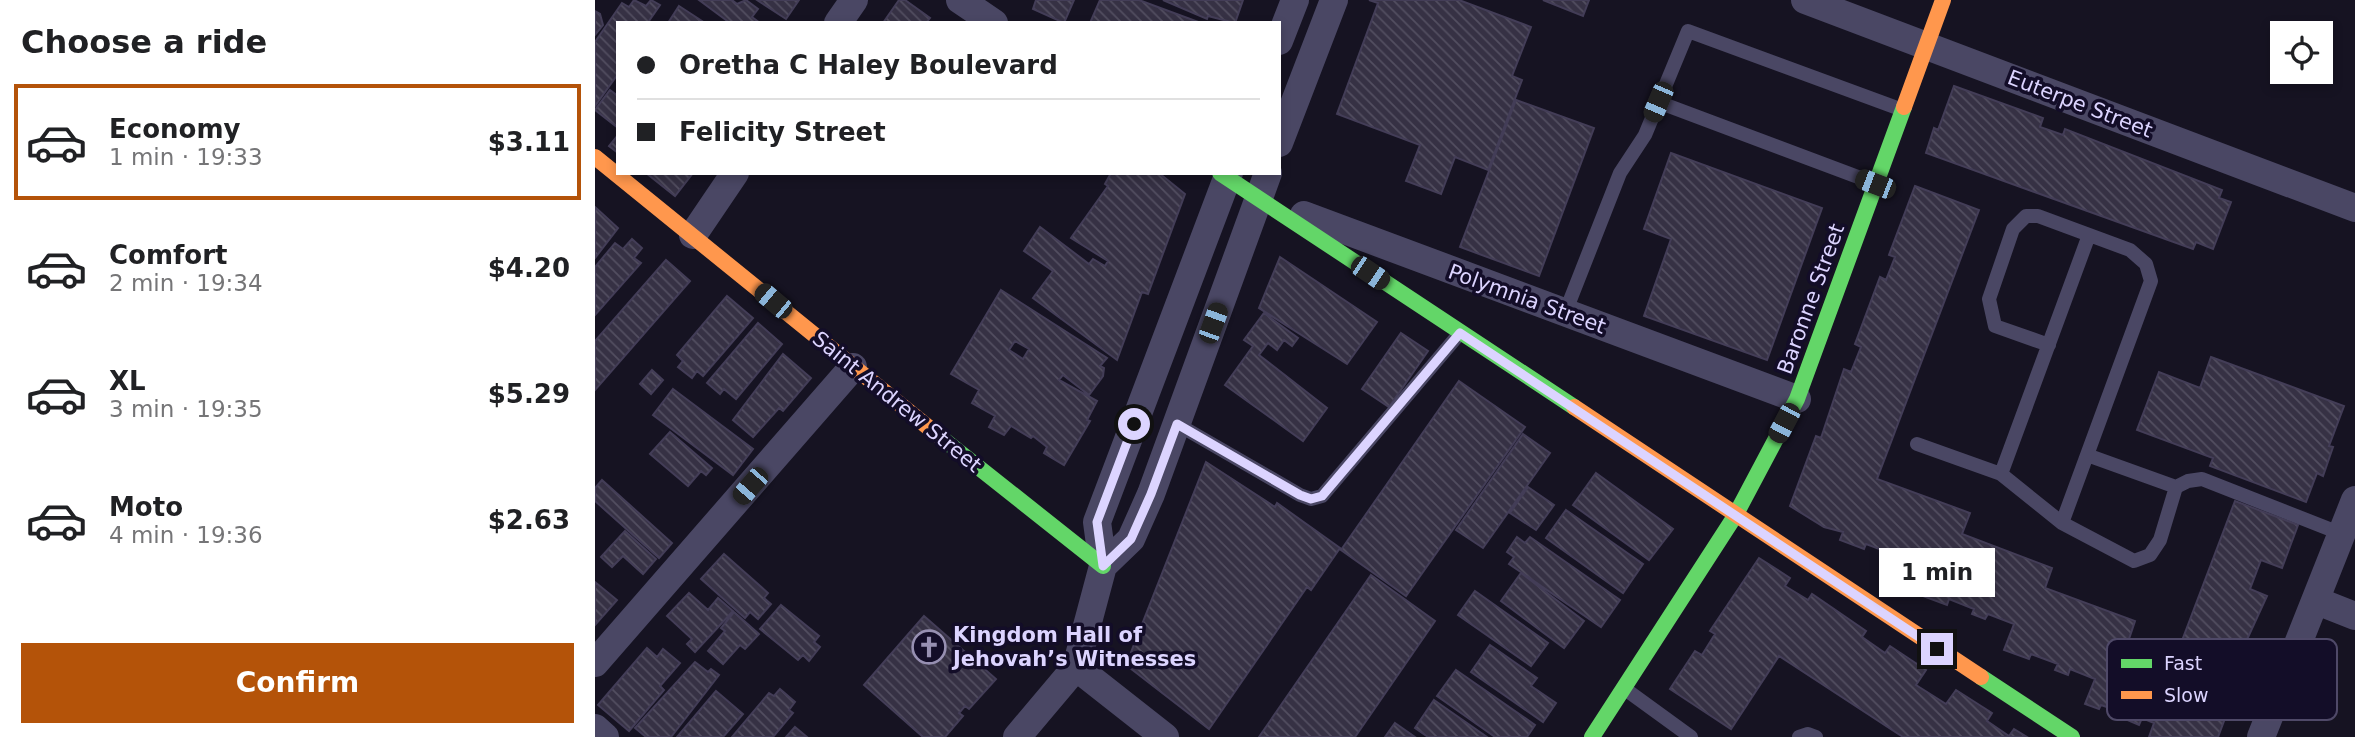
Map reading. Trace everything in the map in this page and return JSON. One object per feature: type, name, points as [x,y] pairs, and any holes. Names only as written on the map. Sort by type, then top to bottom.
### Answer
[{"type":"street","points":[[839,21],[854,0]]},
{"type":"street","points":[[960,0],[991,21]]},
{"type":"street","points":[[1281,36],[1295,0]]},
{"type":"street","points":[[1281,138],[1334,0]]},
{"type":"street","name":"Euterpe Street","points":[[1805,0],[2355,208]]},
{"type":"street","name":"Baronne Street","points":[[1592,737],[1735,516],[1797,399],[1943,0]]},
{"type":"street","name":"Saint Andrew Street","points":[[595,157],[616,174]]},
{"type":"street","name":"Saint Andrew Street","points":[[618,175],[853,368],[1103,566]]},
{"type":"street","points":[[693,235],[734,175]]},
{"type":"street","points":[[1017,737],[1076,667],[1103,566],[1097,522],[1226,175],[1263,186],[1460,333],[2071,737]]},
{"type":"street","points":[[1103,566],[1131,539],[1151,494],[1263,186]]},
{"type":"street","name":"Polymnia Street","points":[[1263,186],[1565,313],[1797,399]]},
{"type":"street","points":[[595,663],[853,368]]},
{"type":"street","points":[[2301,639],[2355,500]]},
{"type":"street","points":[[2317,601],[2355,615]]},
{"type":"street","points":[[1076,667],[1165,737]]},
{"type":"street","points":[[2261,737],[2268,720]]},
{"type":"street","points":[[595,728],[605,737]]},
{"type":"lane","points":[[1565,313],[1620,173],[1645,135],[1688,31],[1903,110]]},
{"type":"lane","points":[[1658,102],[1875,184]]},
{"type":"lane","points":[[2049,345],[1995,326],[1990,314],[1989,299],[2013,229],[2027,216],[2038,216],[2130,250],[2146,264],[2151,281],[2062,523]]},
{"type":"lane","points":[[2001,474],[2089,235]]},
{"type":"lane","points":[[1177,424],[1300,495],[1311,499],[1322,496],[1460,333]]},
{"type":"lane","points":[[1917,444],[2001,474],[2062,523],[2134,561],[2150,555],[2160,540],[2176,488],[2188,481],[2202,479],[2342,534]]},
{"type":"lane","points":[[2087,455],[2176,488]]},
{"type":"lane","points":[[1624,688],[1691,737]]},
{"type":"lane","points":[[1799,737],[1808,734],[1816,737]]},
{"type":"building","points":[[634,0],[646,6],[651,0],[660,5],[649,21],[616,21],[616,77],[595,106],[595,42],[622,3],[629,7]]},
{"type":"building","points":[[699,0],[732,0],[737,4],[746,0],[758,9],[752,17],[757,21],[727,21]]},
{"type":"building","points":[[757,0],[799,0],[786,19]]},
{"type":"building","points":[[899,0],[905,0],[930,18],[928,21],[884,21]]},
{"type":"building","points":[[1036,0],[1074,0],[1065,21],[1033,9]]},
{"type":"building","points":[[1100,0],[1139,0],[1196,21],[1091,21]]},
{"type":"building","points":[[1163,0],[1243,0],[1236,21],[1208,16],[1207,19]]},
{"type":"building","points":[[1369,0],[1459,0],[1531,27],[1512,76],[1522,80],[1488,170],[1455,157],[1441,194],[1406,181],[1420,145],[1337,114],[1378,3]]},
{"type":"building","points":[[1543,0],[1589,0],[1583,16]]},
{"type":"building","points":[[679,6],[702,21],[669,21]]},
{"type":"building","points":[[595,11],[600,14],[603,25],[595,35]]},
{"type":"building","points":[[1954,86],[2043,118],[2040,127],[2063,135],[2065,129],[2222,190],[2219,198],[2231,202],[2213,249],[2196,242],[2193,249],[1926,153],[1934,128],[1938,130]]},
{"type":"building","points":[[610,90],[616,94],[616,126],[595,110]]},
{"type":"building","points":[[1516,100],[1594,128],[1539,276],[1460,247]]},
{"type":"building","points":[[616,137],[616,151],[609,146]]},
{"type":"building","points":[[1671,153],[1822,208],[1767,360],[1644,316],[1671,239],[1644,229]]},
{"type":"building","points":[[649,175],[691,175],[675,196]]},
{"type":"building","points":[[1110,175],[1161,175],[1185,194],[1148,294],[1142,292],[1117,360],[1033,298],[1053,271],[1024,251],[1040,227],[1089,264],[1093,259],[1105,266],[1108,261],[1071,238],[1108,186],[1105,184]]},
{"type":"building","points":[[1915,186],[1979,210],[1877,479],[1970,513],[1962,534],[2052,568],[2045,588],[2135,621],[2129,639],[2107,639],[2107,707],[2101,705],[2099,709],[2085,704],[2095,679],[2070,669],[2068,675],[2055,670],[2058,664],[2031,654],[2029,659],[2004,650],[2014,624],[1988,614],[1985,619],[1972,614],[1974,609],[1949,599],[1947,605],[1920,595],[1931,569],[1905,559],[1902,564],[1890,559],[1893,554],[1866,544],[1864,549],[1840,540],[1843,532],[1824,527],[1790,506],[1816,436],[1821,438],[1844,369],[1851,372],[1861,347],[1855,344],[1880,277],[1886,280],[1895,257],[1889,255]]},
{"type":"building","points":[[595,207],[618,228],[595,258]]},
{"type":"building","points":[[632,239],[642,248],[634,258],[641,263],[595,315],[595,267],[615,243],[623,249]]},
{"type":"building","points":[[1280,257],[1377,322],[1347,364],[1259,308]]},
{"type":"building","points":[[666,260],[690,281],[595,390],[595,341]]},
{"type":"building","points":[[1001,290],[1107,358],[1100,366],[1104,368],[1103,376],[1089,395],[1063,375],[1059,380],[1097,401],[1087,420],[1090,421],[1064,465],[1044,453],[1047,447],[1033,436],[1031,438],[1011,426],[1004,435],[989,427],[995,416],[972,403],[979,390],[951,374]],"holes":[[[1015,341],[1029,349],[1023,359],[1009,350]]]},
{"type":"building","points":[[727,296],[753,318],[703,376],[697,371],[692,378],[678,367],[683,361],[677,355]]},
{"type":"building","points":[[1264,313],[1298,338],[1292,346],[1284,340],[1277,350],[1268,343],[1259,355],[1327,408],[1303,441],[1225,385],[1253,346],[1244,340]]},
{"type":"building","points":[[758,323],[782,344],[736,399],[724,389],[720,394],[707,383]]},
{"type":"building","points":[[1401,333],[1428,351],[1389,407],[1362,389]]},
{"type":"building","points":[[783,354],[811,378],[783,411],[779,408],[753,437],[733,420]]},
{"type":"building","points":[[2211,357],[2344,406],[2329,446],[2333,447],[2323,476],[2317,473],[2306,502],[2210,466],[2213,458],[2137,430],[2159,372],[2200,388]]},
{"type":"building","points":[[652,370],[663,380],[651,394],[640,384]]},
{"type":"building","points":[[1459,381],[1525,427],[1406,596],[1341,550]]},
{"type":"building","points":[[673,389],[753,449],[733,475],[653,415]]},
{"type":"building","points":[[670,432],[712,468],[706,475],[701,471],[688,486],[650,454]]},
{"type":"building","points":[[1523,434],[1550,453],[1483,548],[1456,530]]},
{"type":"building","points":[[1206,462],[1275,507],[1277,503],[1340,548],[1311,590],[1307,587],[1209,729],[1126,665]]},
{"type":"building","points":[[1596,473],[1673,529],[1649,560],[1573,505]]},
{"type":"building","points":[[602,480],[672,543],[659,558],[595,501],[595,488]]},
{"type":"building","points":[[1528,487],[1554,505],[1536,530],[1510,513]]},
{"type":"building","points":[[2235,501],[2298,525],[2282,568],[2261,560],[2250,589],[2267,596],[2247,639],[2183,639]]},
{"type":"building","points":[[1566,510],[1643,564],[1623,593],[1546,538]]},
{"type":"building","points":[[625,531],[656,559],[643,574],[623,556],[612,567],[601,557]]},
{"type":"building","points":[[1517,537],[1525,543],[1530,537],[1620,600],[1601,627],[1509,564],[1514,557],[1507,552]]},
{"type":"building","points":[[724,554],[768,593],[764,598],[771,604],[758,619],[750,612],[745,618],[701,579]]},
{"type":"building","points":[[1759,558],[1790,578],[1785,586],[1808,600],[1812,594],[1866,631],[1862,637],[1885,653],[1890,646],[1926,670],[1916,685],[1946,704],[1956,690],[1992,713],[1987,721],[2009,736],[2014,729],[2027,737],[1903,737],[1779,656],[1731,729],[1670,689],[1695,651],[1702,655],[1715,634],[1710,631]]},
{"type":"building","points":[[1521,573],[1584,621],[1564,648],[1501,601]]},
{"type":"building","points":[[1371,575],[1435,621],[1355,737],[1259,737]]},
{"type":"building","points":[[595,582],[617,600],[595,625]]},
{"type":"building","points":[[1475,591],[1548,643],[1531,666],[1458,615]]},
{"type":"building","points":[[689,593],[708,610],[718,598],[733,611],[695,652],[687,644],[692,639],[667,616]]},
{"type":"building","points":[[781,605],[819,636],[814,642],[820,647],[809,661],[803,655],[798,660],[760,629]]},
{"type":"building","points":[[734,612],[759,634],[745,649],[740,645],[723,664],[708,651],[725,631],[721,628]]},
{"type":"building","name":"Kingdom Hall of Jehovah’s Witnesses","points":[[924,616],[996,679],[969,709],[965,706],[959,713],[963,716],[945,737],[923,737],[864,685]]},
{"type":"building","points":[[1490,645],[1537,678],[1531,686],[1556,703],[1543,722],[1471,672]]},
{"type":"building","points":[[647,648],[657,657],[663,649],[680,663],[660,686],[664,690],[629,731],[598,705]]},
{"type":"building","points":[[695,662],[708,672],[711,669],[719,675],[671,737],[646,737],[635,728]]},
{"type":"building","points":[[1456,670],[1535,725],[1527,737],[1495,737],[1437,696]]},
{"type":"building","points":[[780,689],[795,702],[789,710],[793,713],[773,737],[732,737],[769,693],[774,696]]},
{"type":"building","points":[[716,691],[743,714],[723,737],[677,737]]},
{"type":"building","points":[[1434,700],[1487,737],[1428,737],[1415,728]]},
{"type":"building","points":[[2127,720],[2141,720],[2139,725]]},
{"type":"building","points":[[2147,720],[2224,720],[2218,737],[2149,737],[2154,723]]},
{"type":"building","points":[[1395,723],[1415,737],[1385,737]]},
{"type":"building","points":[[795,727],[807,737],[786,737]]},
{"type":"traffic: fast","points":[[1592,737],[1735,516],[1797,399],[1904,107]]},
{"type":"traffic: fast","points":[[1223,175],[1574,407]]},
{"type":"traffic: fast","points":[[939,436],[1103,566]]},
{"type":"traffic: fast","points":[[1981,677],[2072,737]]},
{"type":"traffic: slow","points":[[1904,107],[1943,0]]},
{"type":"traffic: slow","points":[[595,157],[616,174]]},
{"type":"traffic: slow","points":[[617,175],[939,436]]},
{"type":"traffic: slow","points":[[1574,407],[1981,677]]},
{"type":"place","name":"Kingdom Hall of Jehovah’s Witnesses","points":[[929,647]]},
{"type":"route","points":[[1134,424],[1097,522],[1103,566],[1131,539],[1177,424],[1300,495],[1311,499],[1322,496],[1460,333],[1937,649]]}]
